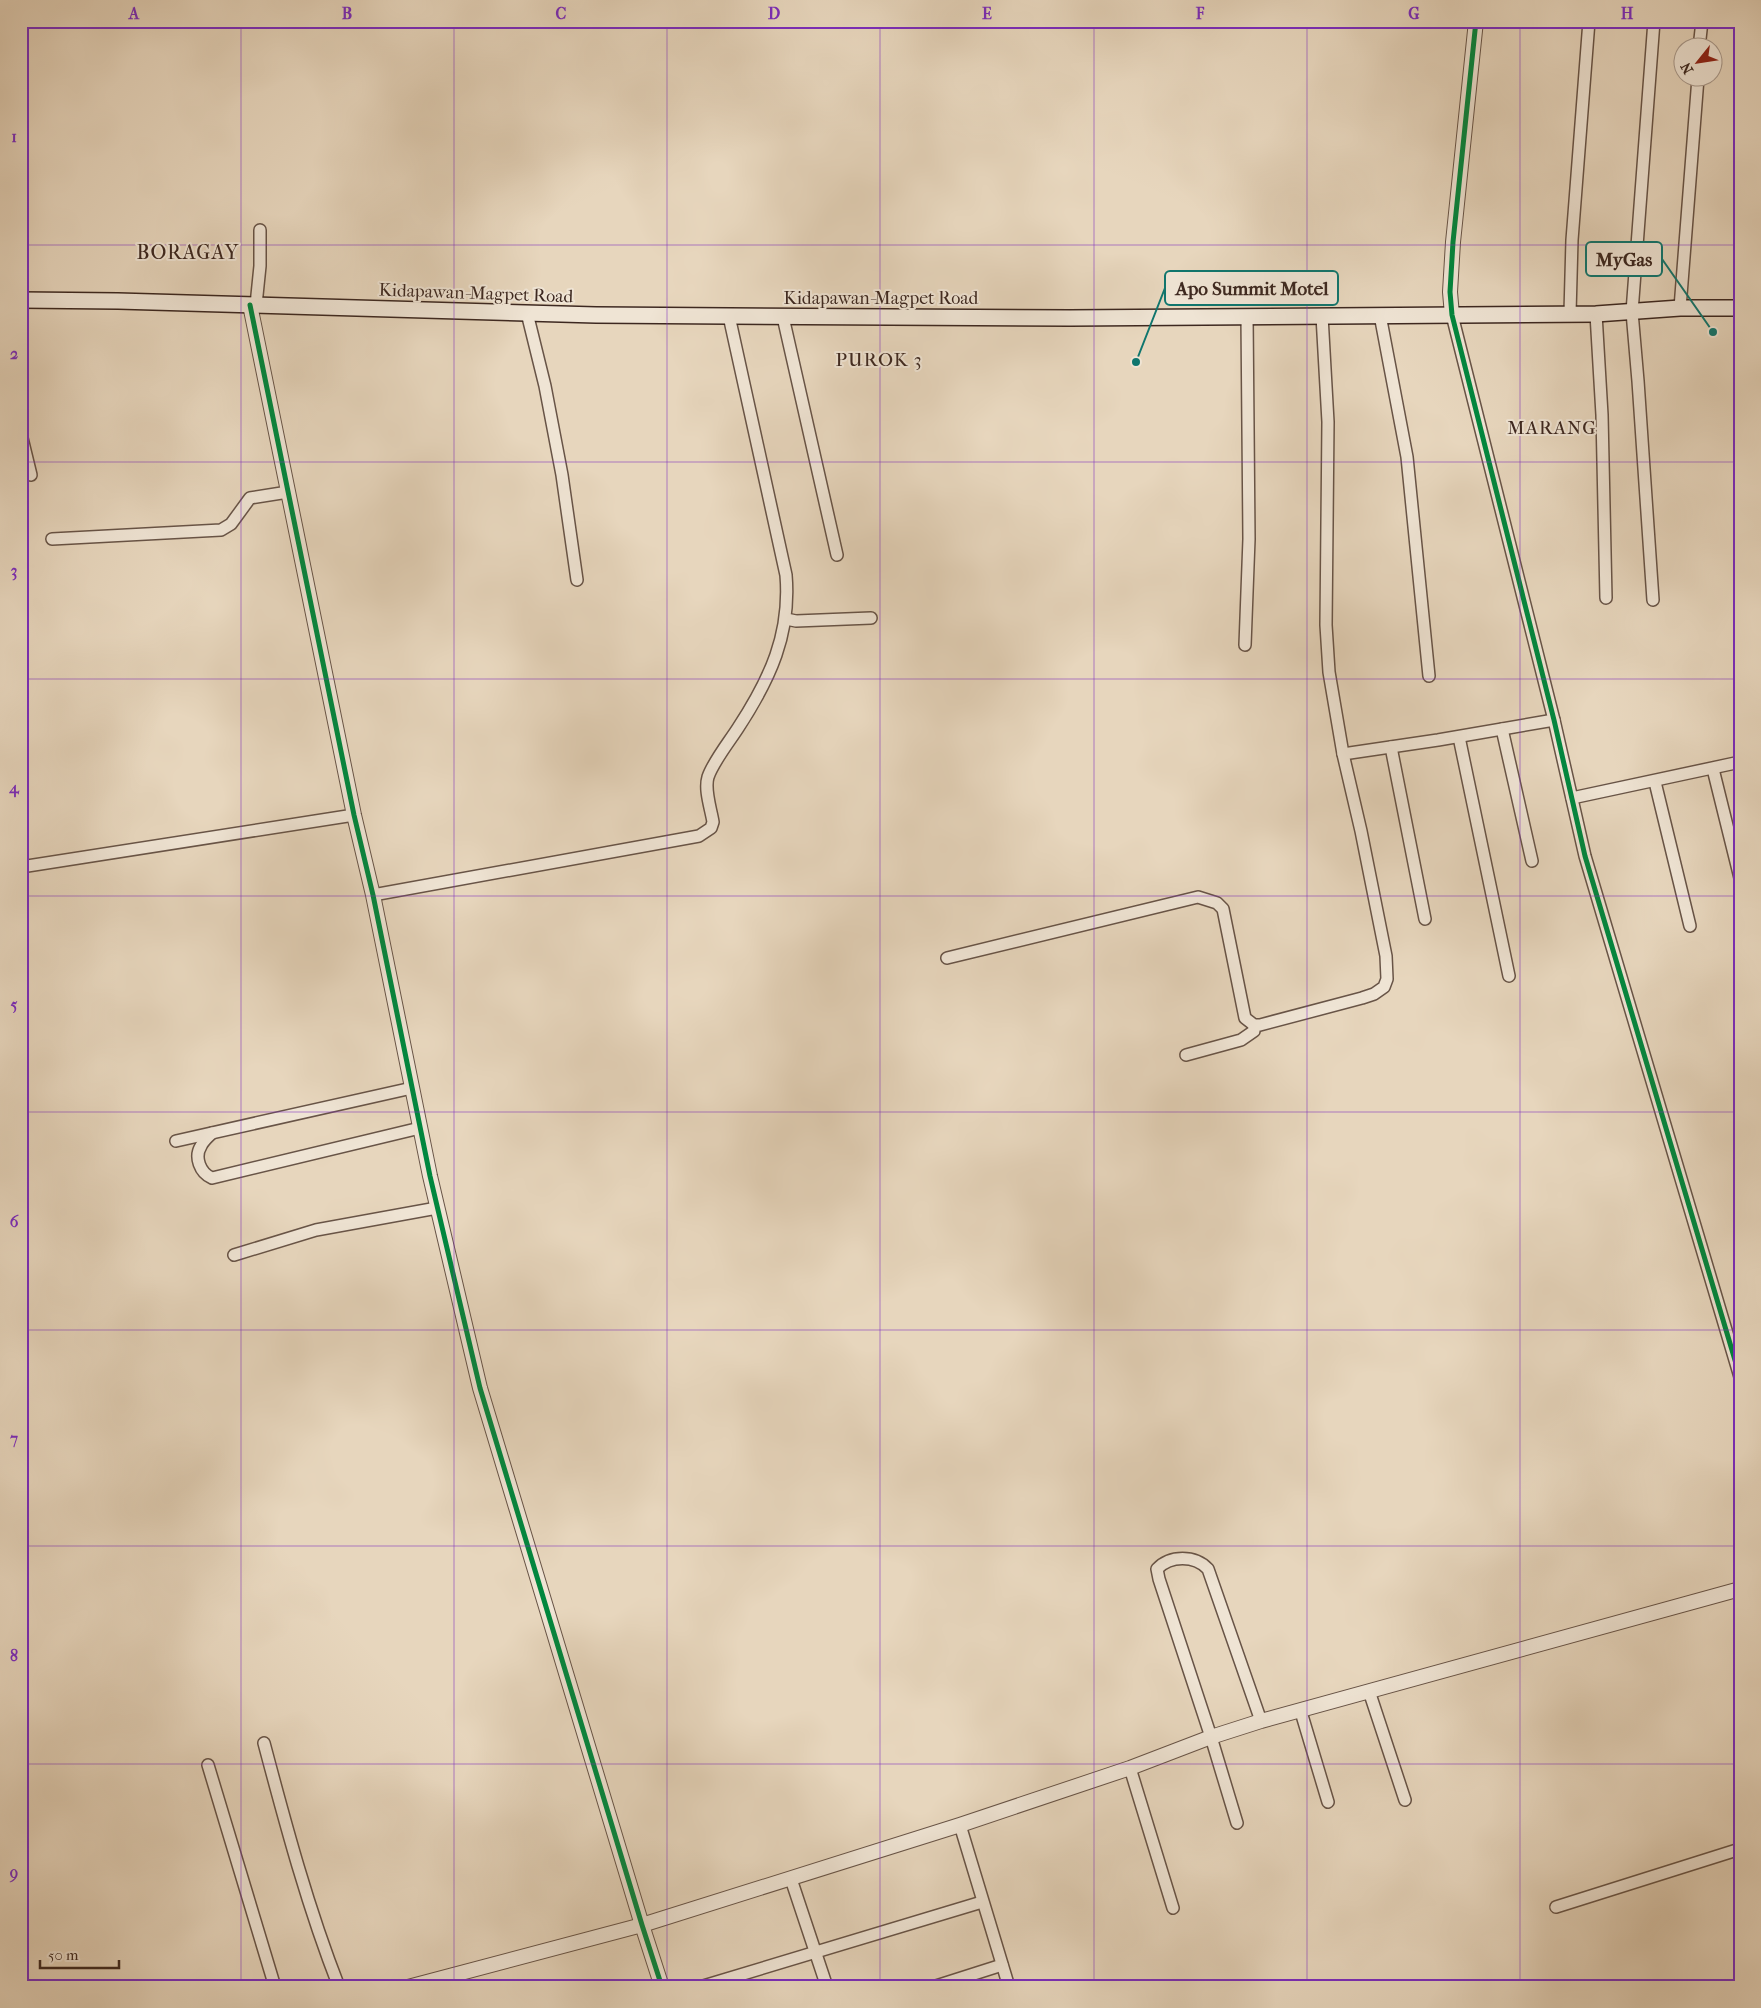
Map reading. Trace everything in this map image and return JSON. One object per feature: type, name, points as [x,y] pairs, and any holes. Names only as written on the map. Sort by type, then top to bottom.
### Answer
[{"type":"main road","name":"Kidapawan-Magpet Road","points":[[21,300],[527,313],[729,316],[1322,316],[1596,314],[1680,308],[1740,310]]},
{"type":"street","points":[[1476,21],[1453,242],[1450,292],[1452,315],[1554,720],[1586,856],[1740,1377]]},
{"type":"street","points":[[1570,313],[1572,240],[1589,21]]},
{"type":"street","points":[[1653,600],[1632,312],[1654,21]]},
{"type":"street","points":[[1700,38],[1702,21]]},
{"type":"street","points":[[1680,308],[1697,88]]},
{"type":"street","points":[[260,230],[260,266],[253,305],[288,492],[354,816],[373,895],[437,1208],[480,1388],[662,1987]]},
{"type":"street","points":[[527,313],[545,386],[562,475],[577,580]]},
{"type":"street","points":[[1596,314],[1602,415],[1606,598]]},
{"type":"street","points":[[1380,315],[1407,457],[1429,676]]},
{"type":"street","points":[[373,895],[706,833],[711,828],[713,822],[708,778],[754,703],[779,646],[786,619],[786,575],[729,316]]},
{"type":"street","points":[[783,316],[836,555]]},
{"type":"street","points":[[1245,645],[1249,539],[1247,316]]},
{"type":"street","points":[[947,958],[1198,897],[1217,903],[1225,915],[1245,1018],[1254,1025],[1362,998],[1374,994],[1384,987],[1387,979],[1386,956],[1343,754],[1329,672],[1326,625],[1328,422],[1322,316]]},
{"type":"street","points":[[21,434],[31,475]]},
{"type":"street","points":[[52,539],[221,530],[232,524],[250,498],[288,492]]},
{"type":"street","points":[[786,619],[796,621],[871,618]]},
{"type":"street","points":[[1343,754],[1459,737],[1554,720]]},
{"type":"street","points":[[1502,729],[1532,861]]},
{"type":"street","points":[[1459,737],[1509,976]]},
{"type":"street","points":[[1391,747],[1426,919]]},
{"type":"street","points":[[1572,798],[1655,782],[1740,762]]},
{"type":"street","points":[[1713,769],[1740,878]]},
{"type":"street","points":[[1655,782],[1690,926]]},
{"type":"street","points":[[21,867],[354,816]]},
{"type":"street","points":[[1186,1055],[1241,1040],[1254,1031],[1254,1025]]},
{"type":"street","points":[[176,1141],[412,1088]]},
{"type":"street","points":[[212,1133],[202,1143],[198,1159],[201,1169],[207,1176],[212,1178],[420,1128]]},
{"type":"street","points":[[234,1255],[316,1230],[437,1208]]},
{"type":"street","points":[[1237,1823],[1211,1737],[1159,1580],[1157,1569],[1168,1561],[1190,1559],[1203,1563],[1208,1569],[1261,1721]]},
{"type":"street","points":[[408,1987],[642,1925],[790,1879],[1130,1768],[1211,1737],[1261,1721],[1301,1712],[1369,1691],[1740,1589]]},
{"type":"street","points":[[1369,1691],[1405,1800]]},
{"type":"street","points":[[1301,1712],[1328,1802]]},
{"type":"street","points":[[264,1743],[302,1882],[324,1949],[339,1987]]},
{"type":"street","points":[[208,1765],[276,1987]]},
{"type":"street","points":[[1130,1768],[1173,1908]]},
{"type":"street","points":[[960,1825],[1009,1987]]},
{"type":"street","points":[[1556,1907],[1740,1848]]},
{"type":"street","points":[[790,1879],[827,1987]]},
{"type":"street","points":[[700,1987],[982,1902]]},
{"type":"street","points":[[933,1987],[1002,1965]]},
{"type":"cycle path","points":[[1476,21],[1453,242],[1450,292],[1452,315],[1554,720],[1585,856],[1740,1377]]},
{"type":"cycle path","points":[[250,305],[430,1176],[480,1388],[662,1987]]},
{"type":"place","name":"MyGas","points":[[1713,332]]},
{"type":"place","name":"Apo Summit Motel","points":[[1136,362]]},
{"type":"district","name":"BORAGAY","points":[[188,252]]},
{"type":"district","name":"PUROK 3","points":[[879,359]]},
{"type":"district","name":"MARANG","points":[[1552,427]]}]
